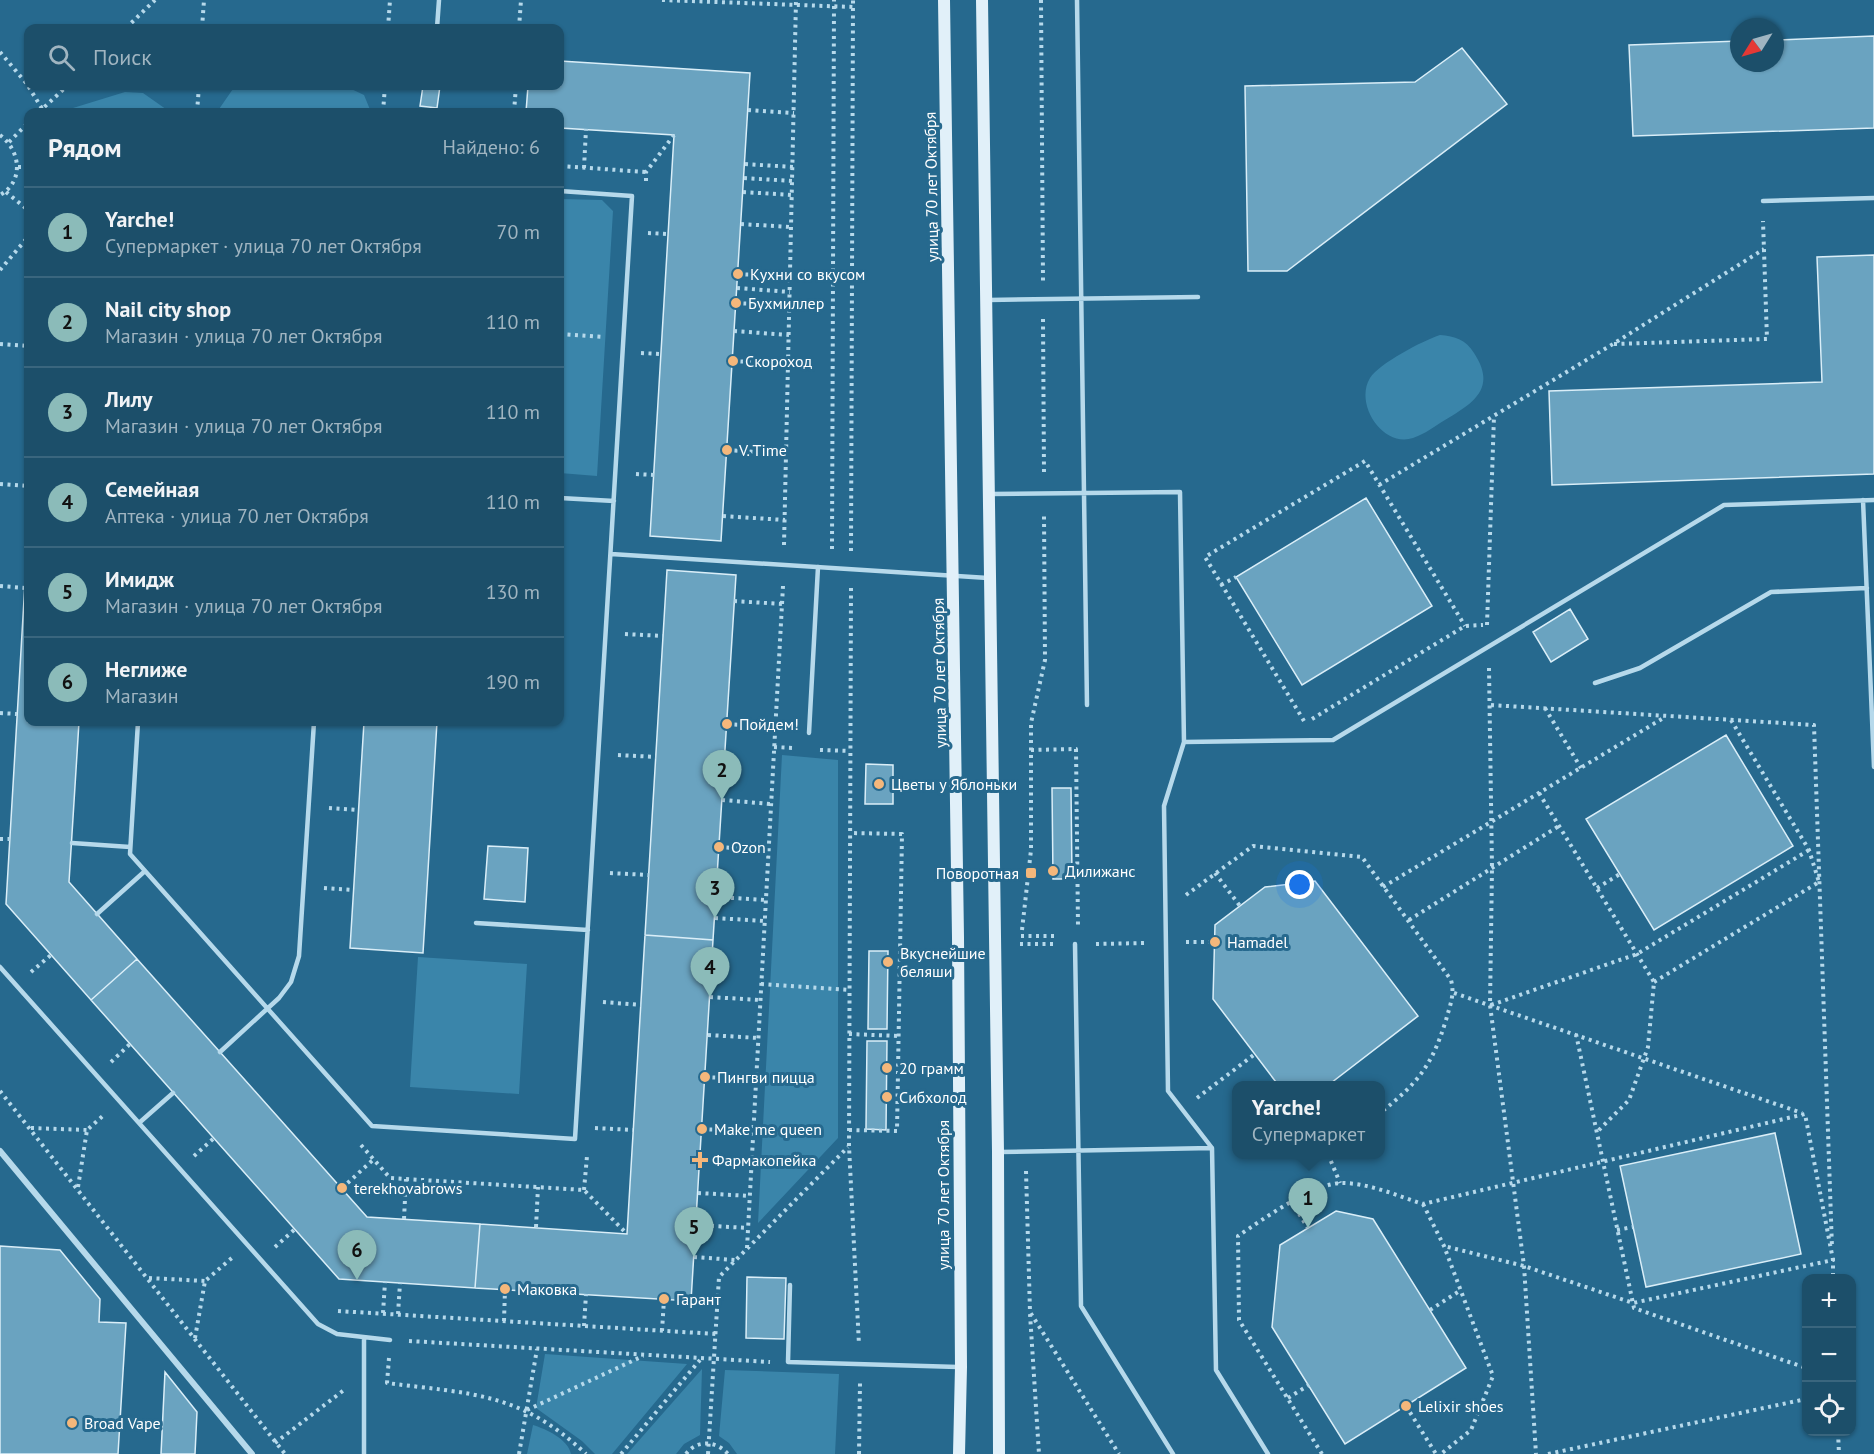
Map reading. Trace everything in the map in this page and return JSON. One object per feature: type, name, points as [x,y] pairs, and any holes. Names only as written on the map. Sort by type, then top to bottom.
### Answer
[{"type":"main road","name":"улица 70 лет Октября","points":[[944,0],[954,576],[961,1367],[959,1454]]},
{"type":"main road","points":[[982,0],[998,1152],[999,1454]]},
{"type":"street","points":[[0,1150],[252,1454]]},
{"type":"lane","points":[[437,24],[439,0]]},
{"type":"lane","points":[[1077,0],[1087,705]]},
{"type":"lane","points":[[138,726],[130,854],[372,1126],[575,1138],[632,196],[564,191]]},
{"type":"lane","points":[[1763,201],[1874,198]]},
{"type":"lane","points":[[985,300],[1198,297]]},
{"type":"lane","points":[[988,494],[1180,492],[1184,742],[1164,806],[1168,1091],[1212,1148],[1216,1370],[1268,1454]]},
{"type":"lane","points":[[564,498],[614,501]]},
{"type":"lane","points":[[1863,500],[1874,767]]},
{"type":"lane","points":[[1184,742],[1333,740],[1724,505],[1874,500]]},
{"type":"lane","points":[[611,554],[989,578]]},
{"type":"lane","points":[[809,733],[818,567]]},
{"type":"lane","points":[[1595,683],[1640,668],[1771,592],[1867,588]]},
{"type":"lane","points":[[220,1052],[279,998],[291,982],[299,956],[314,726]]},
{"type":"lane","points":[[72,843],[130,847]]},
{"type":"lane","points":[[97,914],[145,871]]},
{"type":"lane","points":[[476,923],[588,930]]},
{"type":"lane","points":[[1075,944],[1081,1306],[1173,1454]]},
{"type":"lane","points":[[0,967],[318,1324],[337,1334],[390,1340]]},
{"type":"lane","points":[[139,1123],[173,1093]]},
{"type":"lane","points":[[998,1152],[1212,1148]]},
{"type":"lane","points":[[790,1285],[788,1362],[961,1367]]},
{"type":"lane","points":[[364,1338],[364,1454]]},
{"type":"path","points":[[130,24],[155,0]]},
{"type":"path","points":[[202,24],[204,0]]},
{"type":"path","points":[[388,24],[390,0]]},
{"type":"path","points":[[519,24],[521,0]]},
{"type":"path","points":[[662,0],[796,3],[852,7]]},
{"type":"path","points":[[832,568],[834,0]]},
{"type":"path","points":[[853,0],[849,1146],[861,1364],[859,1454]]},
{"type":"path","points":[[1041,0],[1045,660],[1031,723],[1031,850],[1021,936],[1066,936]]},
{"type":"path","points":[[747,1248],[784,565],[796,3]]},
{"type":"path","points":[[0,52],[24,80]]},
{"type":"path","points":[[30,90],[40,108]]},
{"type":"path","points":[[45,108],[63,90]]},
{"type":"path","points":[[197,108],[199,90]]},
{"type":"path","points":[[383,108],[385,90]]},
{"type":"path","points":[[514,108],[516,90]]},
{"type":"path","points":[[748,110],[794,113]]},
{"type":"path","points":[[9,142],[24,127]]},
{"type":"path","points":[[584,168],[586,129]]},
{"type":"path","points":[[0,135],[9,142],[16,154],[18,167],[14,181],[6,192],[0,195]]},
{"type":"path","points":[[564,166],[646,172],[674,135]]},
{"type":"path","points":[[745,164],[793,167]]},
{"type":"path","points":[[18,167],[24,167]]},
{"type":"path","points":[[744,178],[792,181]]},
{"type":"path","points":[[6,192],[24,207]]},
{"type":"path","points":[[743,192],[792,195]]},
{"type":"path","points":[[1613,344],[1767,339],[1763,201]]},
{"type":"path","points":[[741,224],[791,227]]},
{"type":"path","points":[[642,233],[668,234]]},
{"type":"path","points":[[0,270],[24,242]]},
{"type":"path","points":[[1379,485],[1613,344],[1764,249]]},
{"type":"path","points":[[738,274],[790,277]]},
{"type":"path","points":[[737,288],[790,292]]},
{"type":"path","points":[[736,303],[790,306]]},
{"type":"path","points":[[734,332],[789,335]]},
{"type":"path","points":[[564,334],[623,338]]},
{"type":"path","points":[[0,344],[24,346]]},
{"type":"path","points":[[635,353],[661,354]]},
{"type":"path","points":[[733,361],[788,364]]},
{"type":"path","points":[[1494,416],[1487,625],[1491,705],[1492,821],[1490,1005],[1524,1266],[1536,1454]]},
{"type":"path","points":[[727,450],[787,453]]},
{"type":"path","points":[[1465,626],[1365,460],[1205,558],[1305,723],[1465,626],[1487,625]]},
{"type":"path","points":[[628,473],[654,475]]},
{"type":"path","points":[[0,484],[24,486]]},
{"type":"path","points":[[723,516],[785,520]]},
{"type":"path","points":[[1221,585],[1236,577]]},
{"type":"path","points":[[0,586],[24,588]]},
{"type":"path","points":[[734,601],[782,604]]},
{"type":"path","points":[[618,634],[663,636]]},
{"type":"path","points":[[1491,705],[1814,725],[1833,1274]]},
{"type":"path","points":[[1545,708],[1581,768]]},
{"type":"path","points":[[0,712],[17,714]]},
{"type":"path","points":[[1383,887],[1666,716]]},
{"type":"path","points":[[1731,720],[1809,850],[1819,882]]},
{"type":"path","points":[[727,724],[775,727]]},
{"type":"path","points":[[1031,750],[1076,749],[1078,936]]},
{"type":"path","points":[[610,754],[656,757]]},
{"type":"path","points":[[1539,792],[1654,982],[1648,1047],[1629,1100],[1596,1133]]},
{"type":"path","points":[[722,800],[771,804]]},
{"type":"path","points":[[323,807],[358,810]]},
{"type":"path","points":[[1409,920],[1559,826]]},
{"type":"path","points":[[849,1130],[897,1131],[902,834],[850,833]]},
{"type":"path","points":[[0,839],[10,839]]},
{"type":"path","points":[[1166,910],[1253,846],[1362,857],[1451,980],[1454,993],[1436,1053],[1409,1091],[1385,1109]]},
{"type":"path","points":[[719,847],[769,850]]},
{"type":"path","points":[[1490,1005],[1637,954],[1809,850]]},
{"type":"path","points":[[603,873],[649,875]]},
{"type":"path","points":[[1215,873],[1240,906]]},
{"type":"path","points":[[1597,888],[1620,874]]},
{"type":"path","points":[[1654,982],[1819,882]]},
{"type":"path","points":[[318,888],[354,890]]},
{"type":"path","points":[[716,897],[766,900]]},
{"type":"path","points":[[715,918],[765,921]]},
{"type":"path","points":[[1020,944],[1215,942]]},
{"type":"path","points":[[27,976],[51,955]]},
{"type":"path","points":[[761,984],[849,990]]},
{"type":"path","points":[[1454,993],[1805,1114]]},
{"type":"path","points":[[710,997],[760,1000]]},
{"type":"path","points":[[596,1002],[641,1005]]},
{"type":"path","points":[[849,1034],[899,1036]]},
{"type":"path","points":[[1576,1034],[1634,1308],[1802,1367]]},
{"type":"path","points":[[708,1035],[759,1038]]},
{"type":"path","points":[[107,1066],[130,1044]]},
{"type":"path","points":[[1182,1109],[1255,1054]]},
{"type":"path","points":[[705,1077],[756,1080]]},
{"type":"path","points":[[0,1091],[78,1187],[285,1454]]},
{"type":"path","points":[[1805,1114],[1833,1260]]},
{"type":"path","points":[[1322,1454],[1239,1320],[1238,1236],[1291,1201],[1340,1183],[1368,1187],[1423,1204],[1805,1114]]},
{"type":"path","points":[[588,1127],[633,1130]]},
{"type":"path","points":[[30,1128],[87,1130],[78,1187]]},
{"type":"path","points":[[702,1129],[753,1132]]},
{"type":"path","points":[[190,1159],[214,1138]]},
{"type":"path","points":[[708,1454],[719,1278],[849,1146]]},
{"type":"path","points":[[1026,1151],[1030,1312],[1039,1454]]},
{"type":"path","points":[[1330,1159],[1340,1183]]},
{"type":"path","points":[[342,1188],[374,1160]]},
{"type":"path","points":[[700,1160],[752,1164]]},
{"type":"path","points":[[390,1178],[584,1190],[627,1234]]},
{"type":"path","points":[[404,1220],[406,1179]]},
{"type":"path","points":[[536,1227],[538,1187]]},
{"type":"path","points":[[698,1193],[750,1196]]},
{"type":"path","points":[[1291,1201],[1308,1228]]},
{"type":"path","points":[[1423,1204],[1444,1246],[1493,1376],[1471,1430],[1441,1454]]},
{"type":"path","points":[[696,1225],[748,1228]]},
{"type":"path","points":[[1617,1230],[1633,1227]]},
{"type":"path","points":[[271,1251],[295,1230]]},
{"type":"path","points":[[1444,1246],[1524,1266],[1633,1303],[1833,1260]]},
{"type":"path","points":[[694,1257],[736,1260]]},
{"type":"path","points":[[149,1278],[205,1281],[195,1339]]},
{"type":"path","points":[[383,1313],[385,1282]]},
{"type":"path","points":[[398,1314],[400,1283]]},
{"type":"path","points":[[504,1321],[505,1289]]},
{"type":"path","points":[[1430,1310],[1461,1290]]},
{"type":"path","points":[[584,1326],[586,1294]]},
{"type":"path","points":[[662,1331],[664,1299]]},
{"type":"path","points":[[336,1310],[716,1334]]},
{"type":"path","points":[[1030,1312],[1119,1454]]},
{"type":"path","points":[[586,1454],[549,1422],[505,1401],[466,1393],[387,1383],[390,1340],[714,1360],[788,1362]]},
{"type":"path","points":[[519,1454],[537,1349]]},
{"type":"path","points":[[526,1410],[645,1356]]},
{"type":"path","points":[[621,1454],[700,1359]]},
{"type":"path","points":[[275,1443],[364,1374]]},
{"type":"path","points":[[1288,1398],[1309,1385]]},
{"type":"path","points":[[1548,1454],[1802,1399]]},
{"type":"path","points":[[1406,1406],[1436,1454]]},
{"type":"path","points":[[1838,1436],[1839,1454]]},
{"type":"path","points":[[686,1454],[698,1444],[709,1443],[719,1445],[728,1454]]},
{"type":"shaded area","points":[[232,90],[353,90],[364,95],[369,108],[220,108]]},
{"type":"shaded area","points":[[125,92],[143,93],[164,108],[73,108]]},
{"type":"shaded area","points":[[564,199],[602,200],[613,211],[597,476],[564,473]]},
{"type":"shaded area","points":[[1440,335],[1460,340],[1474,353],[1481,365],[1483,385],[1473,401],[1422,434],[1402,439],[1391,436],[1374,422],[1369,411],[1366,388],[1370,378],[1392,359]]},
{"type":"shaded area","points":[[782,755],[838,760],[838,1138],[758,1223]]},
{"type":"shaded area","points":[[418,957],[527,964],[519,1094],[410,1087]]},
{"type":"shaded area","points":[[545,1354],[687,1364],[612,1454],[595,1454],[582,1441],[536,1408]]},
{"type":"shaded area","points":[[702,1369],[700,1435],[684,1444],[676,1454],[627,1454]]},
{"type":"shaded area","points":[[725,1370],[839,1374],[835,1454],[737,1454],[729,1443],[719,1436]]},
{"type":"shaded area","points":[[533,1425],[561,1439],[571,1454],[527,1454]]},
{"type":"building","points":[[1874,36],[1874,128],[1633,136],[1629,45],[1730,41],[1730,72],[1784,72],[1784,40]]},
{"type":"building","points":[[1462,48],[1507,104],[1287,271],[1248,271],[1245,86],[1415,82]]},
{"type":"building","points":[[564,61],[750,73],[721,541],[650,536],[674,135],[564,128],[564,108],[526,108],[528,90],[564,90]]},
{"type":"building","points":[[422,90],[439,90],[437,108],[420,106]]},
{"type":"building","points":[[1874,255],[1874,474],[1552,485],[1549,391],[1822,382],[1817,257]]},
{"type":"building","points":[[1366,498],[1432,606],[1302,685],[1236,577]]},
{"type":"building","points":[[667,570],[736,575],[713,940],[645,935]]},
{"type":"building","points":[[24,600],[24,726],[79,726],[69,882],[137,959],[91,1000],[6,904]]},
{"type":"building","points":[[1570,609],[1588,639],[1551,662],[1533,632]]},
{"type":"building","points":[[364,726],[437,726],[423,953],[350,948]]},
{"type":"building","points":[[1726,735],[1793,846],[1654,930],[1586,819]]},
{"type":"building","name":"Цветы у Яблоньки","points":[[866,764],[893,765],[893,804],[865,804]]},
{"type":"building","points":[[1052,788],[1071,788],[1072,879],[1053,879]]},
{"type":"building","points":[[488,846],[528,848],[525,902],[484,899]]},
{"type":"building","points":[[1315,881],[1418,1016],[1334,1081],[1275,1081],[1213,999],[1215,925],[1265,887]]},
{"type":"building","points":[[645,935],[713,940],[691,1301],[475,1288],[480,1224],[627,1234]]},
{"type":"building","points":[[869,951],[888,951],[887,1029],[868,1029]]},
{"type":"building","points":[[137,959],[367,1217],[480,1224],[475,1288],[339,1279],[91,1000]]},
{"type":"building","points":[[867,1041],[887,1041],[886,1130],[866,1129]]},
{"type":"building","points":[[1775,1133],[1801,1254],[1646,1287],[1620,1166]]},
{"type":"building","points":[[1336,1211],[1373,1219],[1466,1368],[1345,1444],[1272,1327],[1280,1245]]},
{"type":"building","points":[[0,1246],[60,1250],[100,1299],[99,1322],[126,1323],[118,1454],[0,1454]]},
{"type":"building","points":[[747,1277],[786,1278],[784,1339],[746,1338]]},
{"type":"building","points":[[165,1372],[197,1412],[195,1454],[161,1454]]},
{"type":"place","name":"Кухни со вкусом","points":[[738,274]]},
{"type":"place","name":"Бухмиллер","points":[[736,303]]},
{"type":"place","name":"Скороход","points":[[733,361]]},
{"type":"place","name":"V. Time","points":[[727,450]]},
{"type":"place","name":"Пойдем!","points":[[727,724]]},
{"type":"place","name":"Цветы у Яблоньки","points":[[879,784]]},
{"type":"place","name":"Nail city shop","points":[[722,800]]},
{"type":"place","name":"Ozon","points":[[719,847]]},
{"type":"place","name":"Дилижанс","points":[[1053,871]]},
{"type":"place","name":"Поворотная","points":[[1031,873]]},
{"type":"place","name":"Лилу","points":[[715,918]]},
{"type":"place","name":"Hamadel","points":[[1215,942]]},
{"type":"place","name":"Вкуснейшие беляши","points":[[888,962]]},
{"type":"place","name":"Семейная","points":[[710,997]]},
{"type":"place","name":"20 грамм","points":[[887,1068]]},
{"type":"place","name":"Пингви пицца","points":[[705,1077]]},
{"type":"place","name":"Сибхолод","points":[[887,1097]]},
{"type":"place","name":"Make me queen","points":[[702,1129]]},
{"type":"place","name":"Фармакопейка","points":[[700,1160]]},
{"type":"place","name":"terekhovabrows","points":[[342,1188]]},
{"type":"place","name":"Yarche!","points":[[1308,1228]]},
{"type":"place","name":"Имидж","points":[[694,1257]]},
{"type":"place","name":"Неглиже","points":[[357,1280]]},
{"type":"place","name":"Маковка","points":[[505,1289]]},
{"type":"place","name":"Гарант","points":[[664,1299]]},
{"type":"place","name":"Lelixir shoes","points":[[1406,1406]]},
{"type":"place","name":"Broad Vape","points":[[72,1423]]}]
